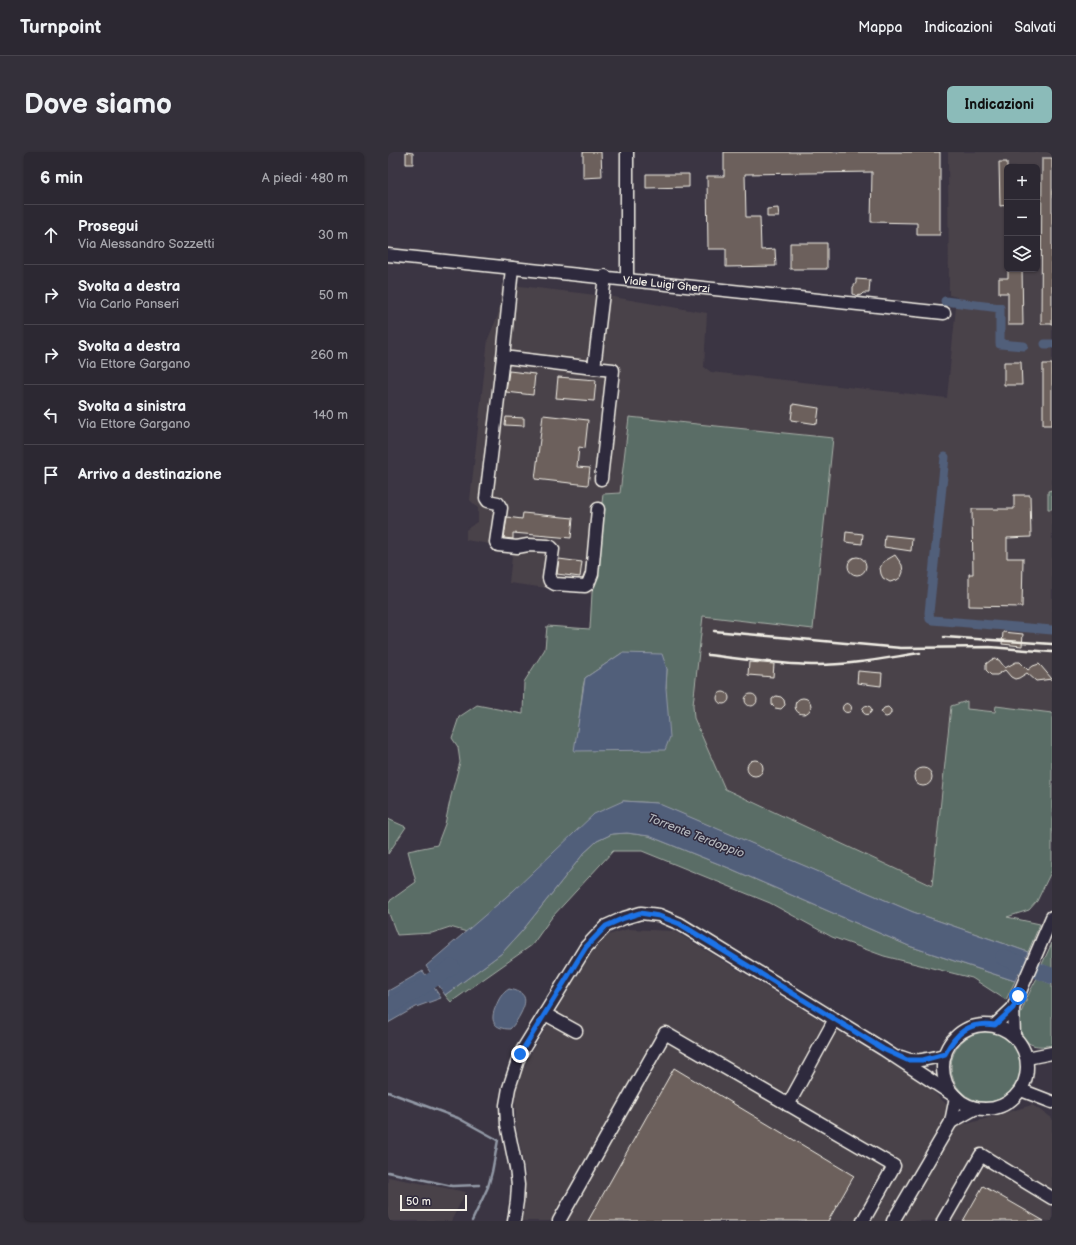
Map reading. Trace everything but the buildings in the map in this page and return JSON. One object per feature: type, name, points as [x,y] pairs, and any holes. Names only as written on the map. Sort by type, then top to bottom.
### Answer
[{"type":"street","points":[[627,152],[627,280]]},
{"type":"street","name":"Viale Luigi Gherzi","points":[[388,255],[944,313]]},
{"type":"street","points":[[512,268],[486,498],[488,501],[498,503],[501,508],[496,542],[501,546],[517,547],[528,545],[551,547],[553,549],[550,581],[555,584],[585,586],[588,584],[592,574],[598,509]]},
{"type":"street","points":[[594,368],[605,277]]},
{"type":"street","points":[[503,358],[613,370],[601,479]]},
{"type":"street","points":[[514,1221],[518,1185],[507,1124],[506,1105],[520,1054],[586,947],[606,926],[640,913],[659,916],[680,924],[883,1049],[965,1104],[976,1108],[989,1109],[1001,1106],[1012,1099],[1021,1090],[1026,1080],[1028,1069],[1027,1058],[1022,1046],[1014,1035],[1005,1029],[989,1024],[975,1026],[962,1031],[951,1042],[945,1054],[943,1066],[944,1077],[949,1088],[956,1097]]},
{"type":"street","points":[[995,1025],[1013,1008],[1052,917]]},
{"type":"street","points":[[1013,1008],[1014,1035]]},
{"type":"street","points":[[545,1014],[576,1031]]},
{"type":"street","points":[[788,1105],[835,1019]]},
{"type":"street","points":[[559,1221],[665,1033],[894,1166],[863,1221]]},
{"type":"street","points":[[883,1049],[907,1060],[923,1060],[945,1054]]},
{"type":"street","points":[[1027,1058],[1052,1053]]},
{"type":"street","points":[[1021,1090],[1052,1102]]},
{"type":"street","points":[[894,1221],[950,1122],[956,1097]]},
{"type":"street","points":[[950,1122],[976,1108]]},
{"type":"street","points":[[942,1221],[981,1155],[1052,1198]]},
{"type":"shaded area","points":[[948,152],[1052,152],[1052,870],[1037,901],[1029,910],[989,914],[725,788],[530,766],[547,626],[589,629],[592,594],[509,583],[513,548],[466,540],[466,530],[478,521],[478,508],[470,500],[488,339],[498,315],[502,284],[613,297],[707,313],[704,367],[711,372],[947,398],[957,297],[949,295]]},
{"type":"shaded area","points":[[628,929],[674,931],[924,1083],[967,1124],[1032,1105],[1052,1118],[1052,1221],[521,1221],[523,1214],[526,1175],[516,1125],[515,1089],[529,1056],[592,950],[608,935]]},
{"type":"shaded area","points":[[388,1177],[466,1192],[451,1221],[388,1221]]},
{"type":"green space","points":[[629,417],[833,438],[813,629],[703,616],[693,705],[694,718],[725,789],[932,886],[951,706],[967,701],[967,709],[995,712],[996,706],[1052,713],[1052,870],[1037,901],[1029,910],[1007,917],[1040,924],[1028,952],[913,912],[656,803],[623,801],[513,891],[467,932],[450,927],[432,933],[397,935],[388,911],[388,902],[416,882],[408,851],[437,845],[445,824],[460,762],[458,747],[452,738],[459,717],[477,705],[523,714],[524,682],[545,649],[547,626],[590,629],[592,593],[603,494],[620,493]],"holes":[[[622,653],[667,669],[666,688],[575,751],[585,678]]]},
{"type":"green space","points":[[1052,490],[1052,509],[1048,509],[1048,491]]},
{"type":"green space","points":[[388,819],[406,827],[388,854]]},
{"type":"green space","points":[[627,833],[649,836],[729,868],[909,946],[1015,981],[1006,1000],[972,978],[884,956],[832,937],[770,903],[642,851],[613,851],[552,917],[532,945],[451,1002],[445,995],[502,953],[522,931],[584,853],[597,841],[612,834]]},
{"type":"green space","points":[[1052,943],[1052,969],[1042,964]]},
{"type":"green space","points":[[1037,978],[1052,984],[1052,1045],[1033,1045],[1025,1040],[1021,1032],[1021,1013]]},
{"type":"green space","points":[[986,1032],[1005,1038],[1015,1048],[1021,1067],[1015,1086],[1005,1096],[986,1102],[967,1096],[957,1086],[951,1067],[957,1048],[967,1038]]},
{"type":"water","points":[[622,653],[662,654],[667,669],[666,688],[670,737],[665,750],[574,751],[585,678]]},
{"type":"water","points":[[623,801],[657,803],[913,912],[1028,952],[1015,981],[909,946],[729,868],[649,836],[627,833],[612,834],[597,841],[584,853],[522,931],[502,953],[445,995],[426,966],[513,891],[594,814]]},
{"type":"water","points":[[1042,964],[1052,969],[1052,984],[1037,978]]},
{"type":"water","points":[[423,971],[441,998],[416,1007],[388,1023],[388,991]]},
{"type":"water","points":[[509,989],[515,990],[522,994],[525,1000],[521,1013],[516,1021],[510,1029],[505,1029],[500,1028],[494,1023],[493,1016],[499,999]]},
{"type":"waterway","points":[[945,301],[1000,308],[1000,344],[1024,346]]},
{"type":"waterway","points":[[1045,344],[1052,344]]},
{"type":"waterway","points":[[945,457],[929,613],[930,619],[1052,630]]},
{"type":"waterway","name":"Torrente Terdoppio","points":[[1003,957],[1052,976]]},
{"type":"waterway","name":"Torrente Terdoppio","points":[[388,1007],[452,967]]},
{"type":"waterway","points":[[388,1092],[458,1118],[498,1140],[488,1187]]},
{"type":"waterway","points":[[388,1172],[452,1186],[479,1185]]},
{"type":"waterway","points":[[472,1221],[488,1187],[487,1186]]},
{"type":"railway","points":[[714,631],[901,648],[990,647],[1052,652]]},
{"type":"railway","points":[[944,637],[1052,644]]},
{"type":"railway","points":[[708,655],[776,663],[830,665],[856,663],[920,653]]},
{"type":"route","points":[[520,1054],[586,947],[606,926],[640,913],[659,916],[680,924],[883,1049],[907,1060],[923,1060],[945,1054],[951,1042],[962,1031],[975,1026],[989,1024],[995,1025],[1013,1008],[1018,996]]}]
